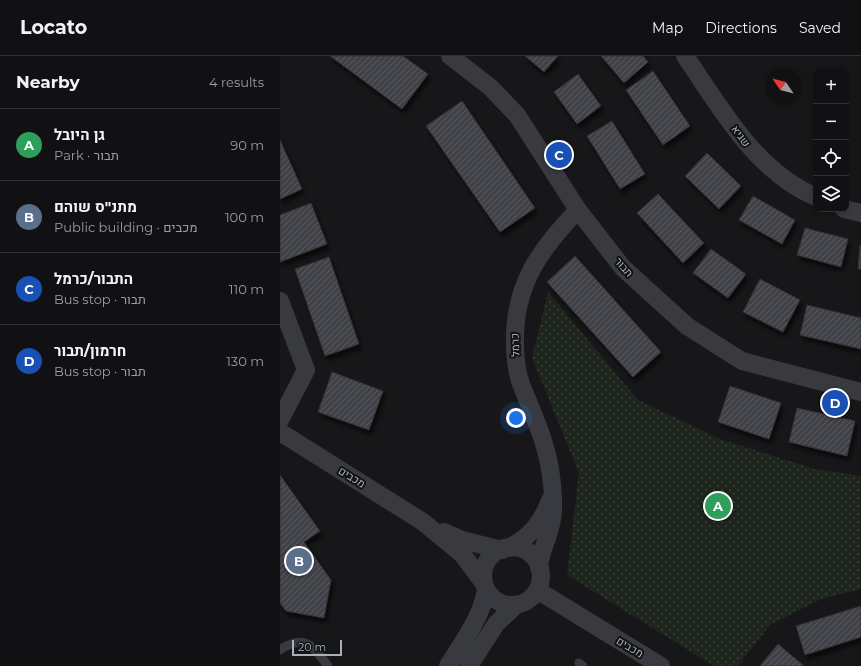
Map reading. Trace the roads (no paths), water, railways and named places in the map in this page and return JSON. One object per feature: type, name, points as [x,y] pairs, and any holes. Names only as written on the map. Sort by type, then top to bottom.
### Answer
[{"type":"street","name":"תבור","points":[[450,56],[490,87],[518,115],[578,210],[623,268],[687,326],[742,361],[861,392]]},
{"type":"street","name":"שגיא","points":[[685,56],[748,146],[780,177],[813,195]]},
{"type":"street","name":"כרמל","points":[[539,568],[540,556],[552,523],[554,506],[547,453],[516,367],[515,326],[524,286],[532,268],[557,232],[578,210]]},
{"type":"street","points":[[849,210],[861,213]]},
{"type":"street","points":[[280,301],[306,370],[280,420]]},
{"type":"street","name":"מכבים","points":[[280,432],[423,522],[462,554],[485,586]]},
{"type":"street","name":"כרמל","points":[[505,549],[522,541],[534,529],[546,511],[552,494]]},
{"type":"street","name":"מכבים","points":[[423,522],[462,540],[505,549]]},
{"type":"street","points":[[448,666],[473,627],[483,606],[485,586],[483,572],[487,562],[498,551],[518,548],[530,554],[539,568],[540,577],[537,590],[528,600],[516,605],[496,624],[469,666]]},
{"type":"street","points":[[485,586],[493,598],[501,603],[516,605]]},
{"type":"street","name":"מכבים","points":[[537,590],[661,666]]},
{"type":"lane","points":[[280,650],[289,644],[300,642],[310,644],[328,666]]},
{"type":"place","name":"התבור/כרמל","points":[[559,155]]},
{"type":"place","name":"חרמון/תבור","points":[[835,403]]},
{"type":"place","name":"גן היובל","points":[[718,506]]},
{"type":"place","name":"מתנ\"ס שוהם","points":[[299,561]]}]
